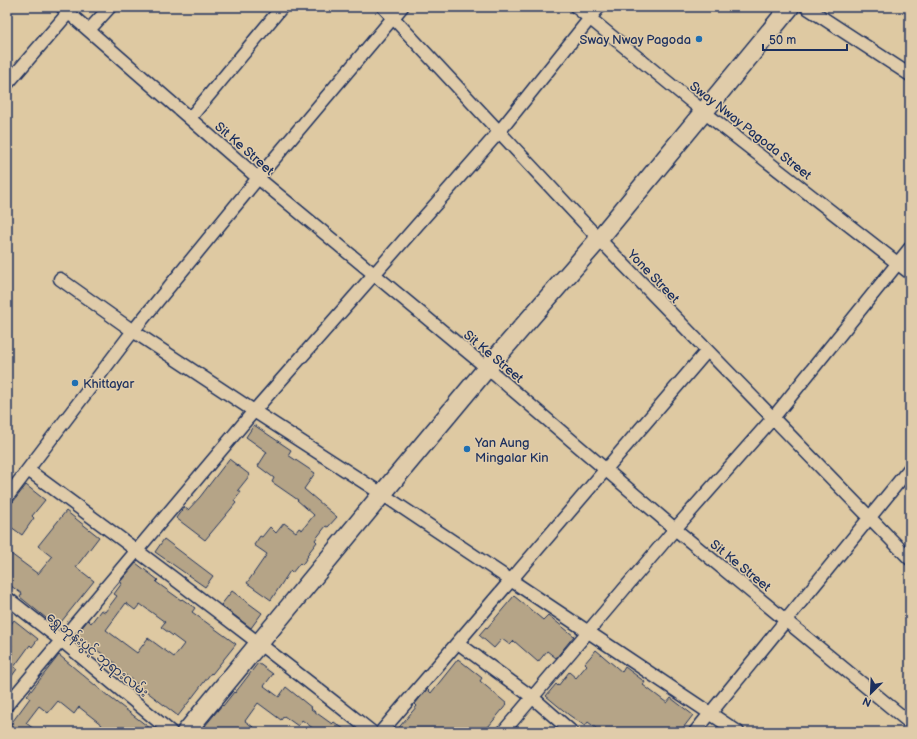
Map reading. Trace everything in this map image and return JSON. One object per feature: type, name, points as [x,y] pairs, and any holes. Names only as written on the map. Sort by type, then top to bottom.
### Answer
[{"type":"street","points":[[89,30],[110,7]]},
{"type":"street","points":[[190,118],[282,7]]},
{"type":"street","name":"Yone Street","points":[[383,7],[599,239],[910,559]]},
{"type":"street","points":[[7,497],[133,331],[258,178],[402,7]]},
{"type":"street","name":"Sway Nway Pagoda Street","points":[[576,7],[704,112],[910,273]]},
{"type":"street","points":[[7,705],[254,411],[499,132],[599,7]]},
{"type":"street","points":[[193,730],[259,643],[382,494],[487,368],[599,239],[790,7]]},
{"type":"street","points":[[806,7],[910,75]]},
{"type":"street","points":[[7,84],[66,10]]},
{"type":"street","name":"Sit Ke Street","points":[[66,10],[258,178],[487,368],[676,529],[910,723]]},
{"type":"street","points":[[503,732],[587,632],[773,418],[910,248]]},
{"type":"street","points":[[60,279],[133,331],[382,494],[738,732]]},
{"type":"street","points":[[382,732],[707,351]]},
{"type":"street","points":[[695,732],[910,468]]},
{"type":"street","points":[[28,470],[138,550],[372,732]]},
{"type":"street","name":"ရွှေဘုန်းပွင့် ဘုရားလမ်း","points":[[7,598],[62,641],[172,732]]},
{"type":"street","points":[[458,643],[532,697],[572,732]]},
{"type":"building","points":[[254,425],[291,450],[288,455],[315,473],[304,489],[337,517],[328,527],[326,526],[315,540],[317,542],[307,555],[308,556],[302,565],[300,563],[292,573],[290,571],[271,600],[247,583],[267,554],[254,545],[260,536],[262,537],[270,527],[276,533],[284,523],[296,532],[299,528],[302,530],[314,515],[298,500],[272,482],[274,478],[258,466],[267,452],[246,437]]},
{"type":"building","points":[[229,459],[250,475],[238,490],[241,492],[234,501],[236,503],[205,540],[176,518],[184,507],[188,510],[200,497]]},
{"type":"building","points":[[26,485],[45,500],[32,516],[34,518],[22,535],[7,524],[7,506],[13,502]]},
{"type":"building","points":[[66,511],[99,537],[76,567],[94,581],[57,627],[20,597],[22,594],[7,583],[7,551],[38,574],[52,557],[38,546]]},
{"type":"building","points":[[164,539],[213,576],[205,587],[155,552]]},
{"type":"building","points":[[136,563],[158,580],[156,582],[195,608],[192,612],[236,644],[212,674],[211,673],[178,716],[119,670],[120,669],[115,665],[115,663],[76,635],[88,620],[91,623],[101,610],[105,612],[117,596],[114,594],[122,583],[120,582]],"holes":[[[126,603],[135,610],[140,604],[165,622],[161,627],[184,644],[174,657],[148,638],[137,653],[106,630]]]},
{"type":"building","points":[[232,591],[262,613],[251,628],[221,605]]},
{"type":"building","points":[[514,596],[543,620],[548,615],[574,636],[556,658],[547,651],[538,662],[514,641],[510,645],[502,639],[494,648],[479,635],[486,627],[487,628]]},
{"type":"building","points":[[14,620],[38,639],[32,647],[30,645],[14,667],[17,669],[7,683],[7,652],[12,645],[7,641],[7,622],[11,624]]},
{"type":"building","points":[[596,650],[622,672],[625,667],[645,682],[643,685],[667,703],[671,698],[693,715],[680,732],[601,732],[588,722],[585,726],[546,696],[556,684],[558,686],[569,672],[576,678],[587,665],[585,663]]},
{"type":"building","points":[[59,655],[108,696],[155,732],[97,732],[102,725],[79,707],[74,714],[58,701],[48,713],[39,706],[26,723],[38,732],[19,732],[10,725],[30,698],[27,696]]},
{"type":"building","points":[[458,659],[482,678],[480,681],[507,704],[484,732],[395,732],[417,706],[415,704],[427,689],[431,693]]},
{"type":"building","points":[[258,663],[273,674],[264,686],[279,697],[286,687],[312,708],[311,709],[332,724],[334,722],[348,732],[318,732],[302,720],[298,726],[284,716],[281,720],[258,703],[245,721],[260,732],[212,732],[205,726],[222,705],[223,706],[234,692],[235,693]]},
{"type":"place","name":"Sway Nway Pagoda","points":[[699,39]]},
{"type":"place","name":"Khittayar","points":[[75,383]]},
{"type":"place","name":"Yan Aung Mingalar Kin","points":[[467,449]]}]
